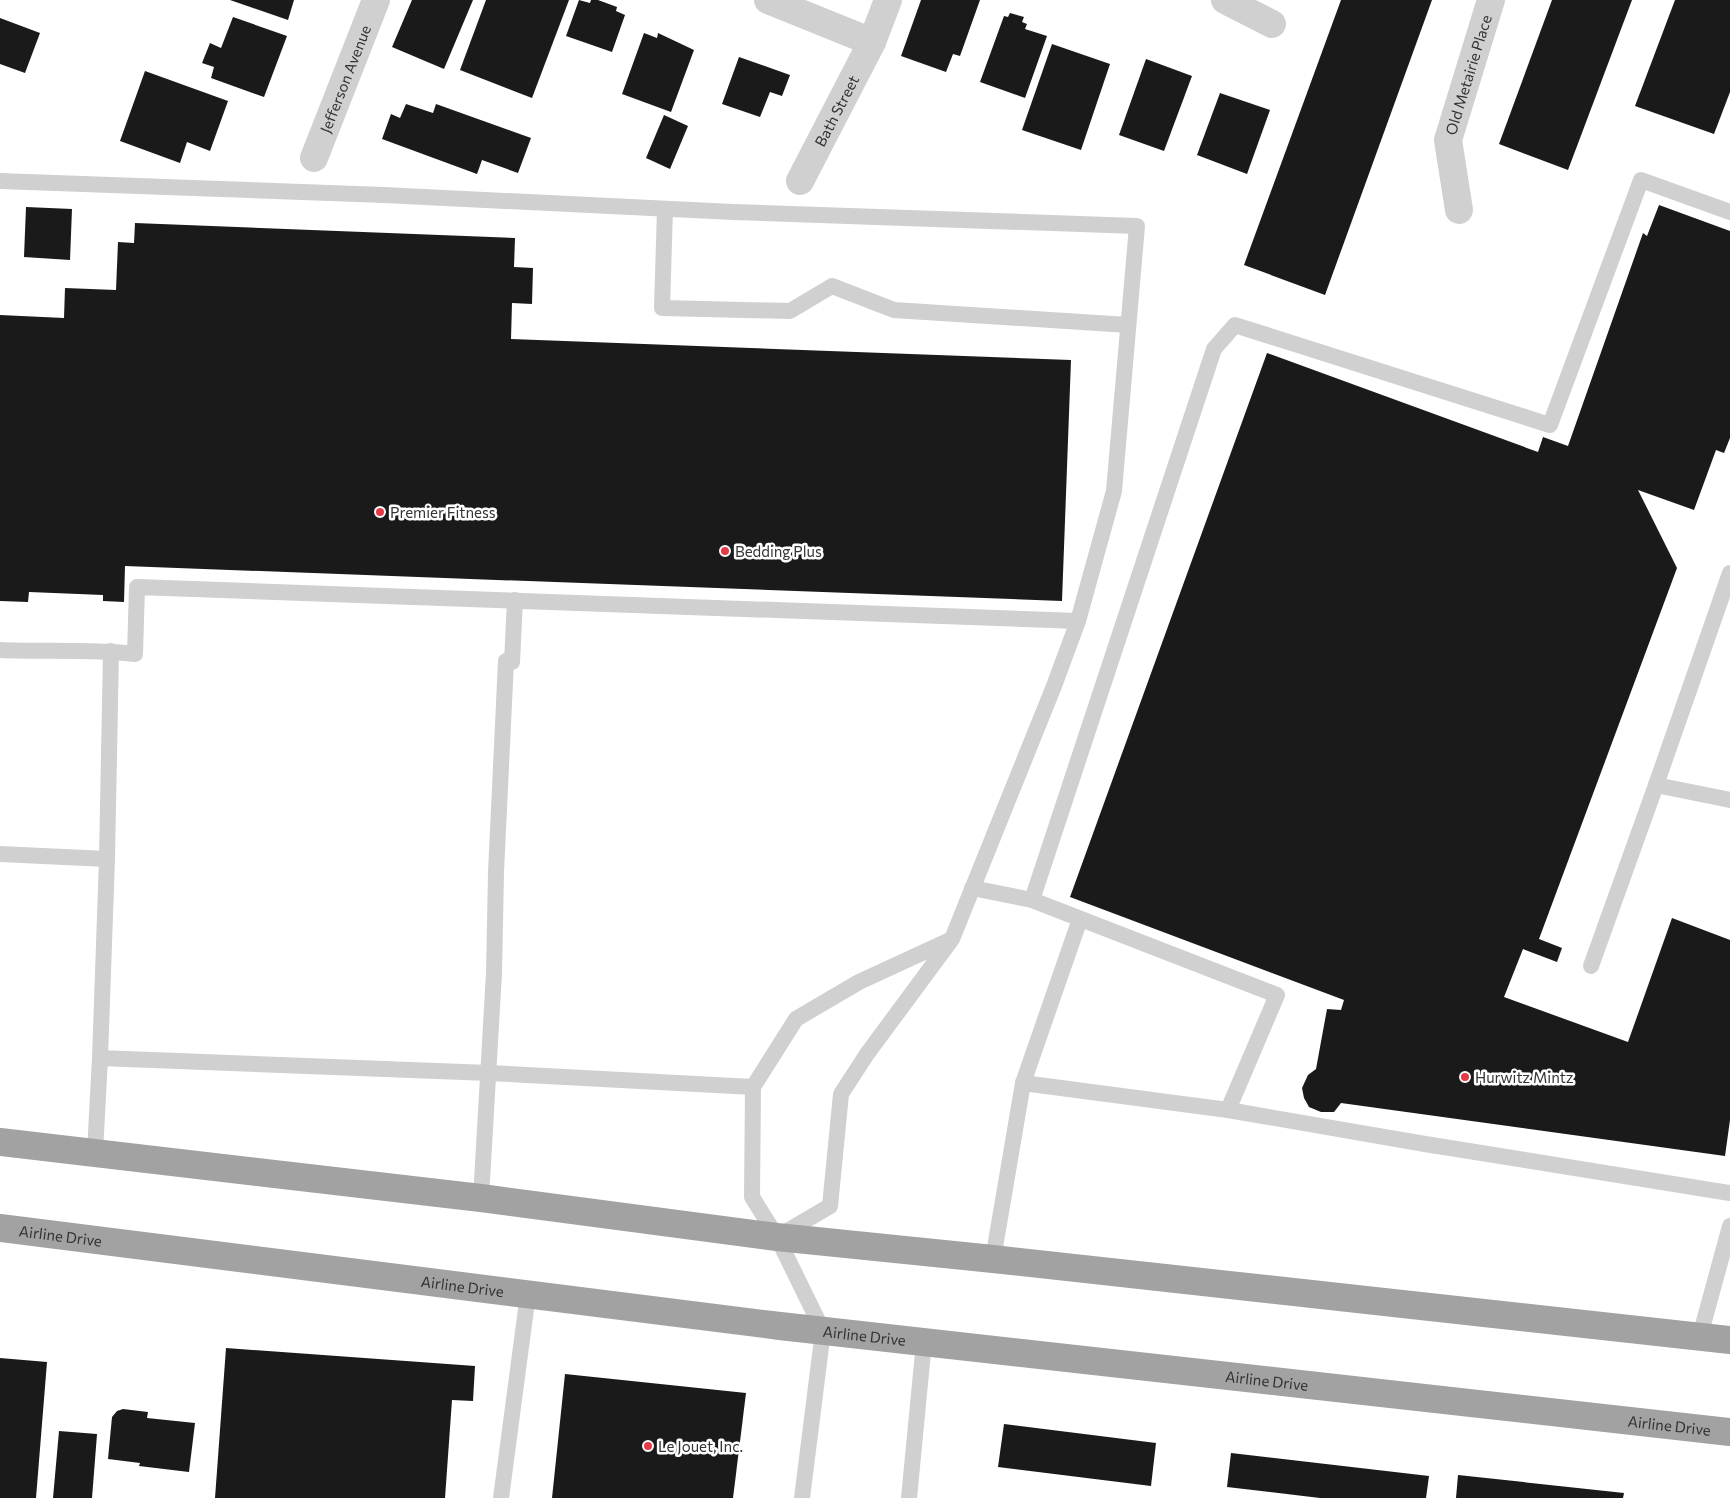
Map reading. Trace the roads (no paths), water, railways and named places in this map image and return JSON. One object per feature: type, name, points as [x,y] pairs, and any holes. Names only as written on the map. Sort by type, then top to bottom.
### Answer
[{"type":"highway","points":[[0,1142],[481,1198],[777,1238],[993,1259],[1730,1340]]},
{"type":"highway","name":"Airline Drive","points":[[0,1228],[824,1331],[1730,1432]]},
{"type":"street","name":"Jefferson Avenue","points":[[314,158],[376,0]]},
{"type":"street","points":[[768,0],[872,42]]},
{"type":"street","name":"Bath Street","points":[[800,181],[872,42],[888,0]]},
{"type":"street","points":[[1224,0],[1272,24]]},
{"type":"street","name":"Old Metairie Place","points":[[1458,210],[1448,140],[1491,0]]},
{"type":"lane","points":[[1032,900],[1214,350],[1235,325],[1550,425],[1641,180],[1730,212]]},
{"type":"lane","points":[[0,181],[393,195],[665,209],[1137,226],[1114,491],[1078,621],[1054,686],[952,939],[867,1054],[841,1094],[830,1206],[777,1238]]},
{"type":"lane","points":[[665,209],[662,308],[790,311],[832,286],[894,310],[1128,325]]},
{"type":"lane","points":[[1591,966],[1730,572]]},
{"type":"lane","points":[[0,650],[53,652],[112,651],[135,654],[137,587],[1078,621]]},
{"type":"lane","points":[[481,1198],[509,662],[515,600]]},
{"type":"lane","points":[[95,1152],[107,859],[112,651]]},
{"type":"lane","points":[[1656,785],[1730,800]]},
{"type":"lane","points":[[0,854],[107,859]]},
{"type":"lane","points":[[972,888],[1032,900],[1277,994],[1228,1110]]},
{"type":"lane","points":[[993,1259],[1023,1083],[1080,919]]},
{"type":"lane","points":[[802,1498],[824,1331],[777,1238],[752,1197],[753,1087],[796,1019],[859,982],[952,939]]},
{"type":"lane","points":[[100,1058],[489,1073],[753,1087]]},
{"type":"lane","points":[[1023,1083],[1228,1110],[1730,1193]]},
{"type":"lane","points":[[1700,1336],[1730,1226]]},
{"type":"lane","points":[[501,1498],[528,1294]]},
{"type":"lane","points":[[909,1498],[924,1342]]},
{"type":"place","name":"Premier Fitness","points":[[380,512]]},
{"type":"place","name":"Bedding Plus","points":[[725,551]]},
{"type":"place","name":"Hurwitz Mintz","points":[[1465,1077]]},
{"type":"place","name":"Le Jouet, Inc.","points":[[648,1446]]}]
